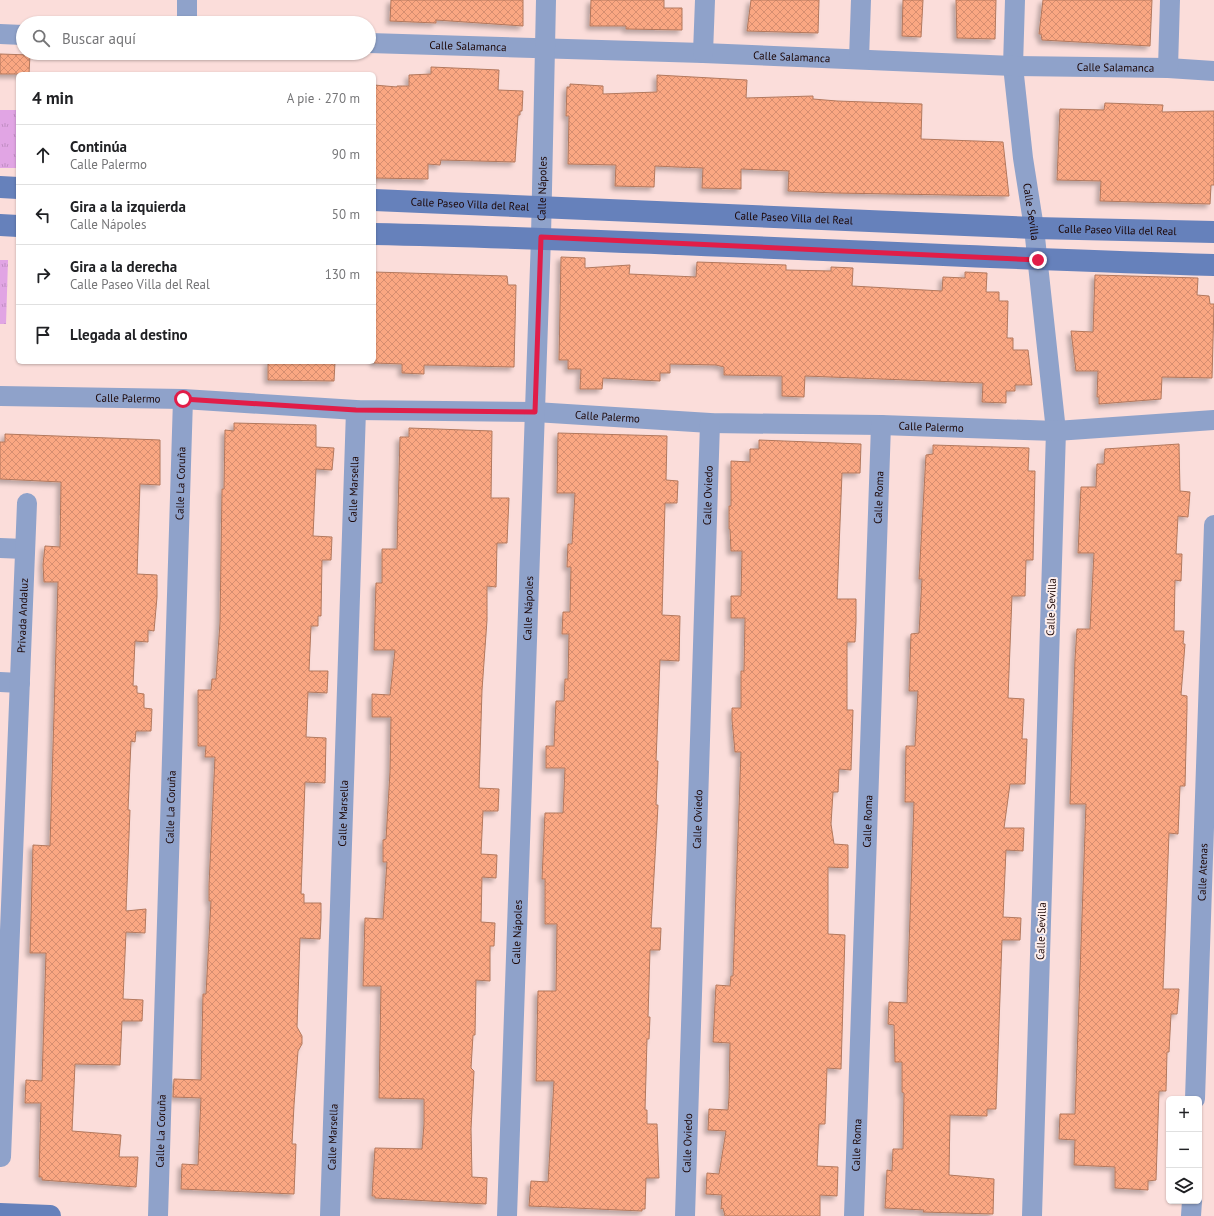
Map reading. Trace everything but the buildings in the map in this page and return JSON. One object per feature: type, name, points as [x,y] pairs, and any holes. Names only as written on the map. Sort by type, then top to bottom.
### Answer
[{"type":"street","points":[[187,0],[187,16]]},
{"type":"street","name":"Calle Nápoles","points":[[507,1216],[542,206],[546,0]]},
{"type":"street","points":[[703,53],[705,0]]},
{"type":"street","points":[[859,59],[861,0]]},
{"type":"street","name":"Calle Sevilla","points":[[1015,0],[1013,66],[1023,158],[1038,260],[1056,431],[1032,1216]]},
{"type":"street","points":[[1168,68],[1170,0]]},
{"type":"street","points":[[0,34],[16,35]]},
{"type":"street","name":"Calle Salamanca","points":[[376,43],[544,50],[703,53],[1013,66],[1168,68],[1214,71]]},
{"type":"street","points":[[0,187],[16,188]]},
{"type":"street","name":"Calle Paseo Villa del Real","points":[[376,200],[1034,228],[1214,232]]},
{"type":"street","points":[[0,225],[16,226]]},
{"type":"street","points":[[376,234],[541,237],[1038,260],[1214,265]]},
{"type":"street","name":"Calle Palermo","points":[[0,396],[183,399],[356,410],[535,412],[710,423],[1056,431],[1214,420]]},
{"type":"street","name":"Calle La Coruña","points":[[158,1216],[183,399]]},
{"type":"street","name":"Calle Marsella","points":[[330,1216],[356,410]]},
{"type":"street","name":"Calle Oviedo","points":[[685,1216],[710,423]]},
{"type":"street","name":"Calle Roma","points":[[854,1216],[881,426]]},
{"type":"street","name":"Privada Andaluz","points":[[1,1157],[8,811],[20,683],[27,503]]},
{"type":"street","name":"Calle Atenas","points":[[1195,1096],[1214,525]]},
{"type":"street","points":[[0,548],[25,549]]},
{"type":"street","points":[[0,682],[20,683]]},
{"type":"street","points":[[1192,1204],[1192,1216]]},
{"type":"street","points":[[0,1214],[50,1216]]},
{"type":"green space","points":[[0,110],[16,110],[16,168],[0,168]]},
{"type":"green space","points":[[0,260],[8,260],[6,324],[0,324]]},
{"type":"route","points":[[183,399],[356,410],[535,412],[541,237],[1038,260]]}]
